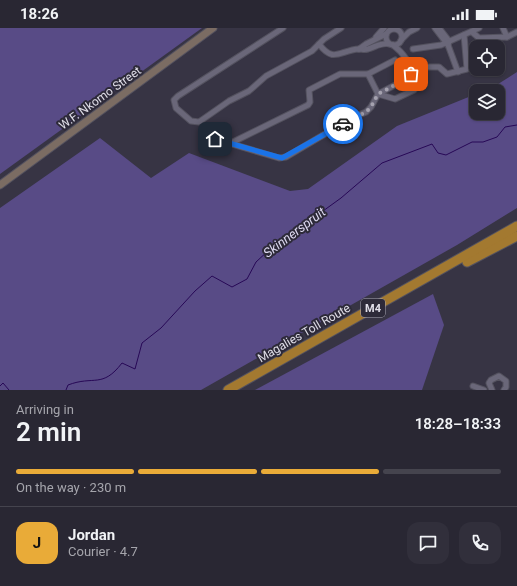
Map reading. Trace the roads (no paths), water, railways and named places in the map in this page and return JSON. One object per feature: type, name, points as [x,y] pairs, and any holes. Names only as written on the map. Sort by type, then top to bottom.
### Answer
[{"type":"highway","points":[[431,278],[517,225]]},
{"type":"highway","name":"Magalies Toll Route","points":[[228,390],[517,231]]},
{"type":"highway","points":[[431,278],[517,236]]},
{"type":"highway","name":"Magalies Toll Route","points":[[238,390],[431,278]]},
{"type":"main road","name":"W.F. Nkomo Street","points":[[0,185],[213,28]]},
{"type":"street","points":[[283,28],[178,96],[174,100],[176,108],[191,121],[199,122],[229,101],[249,91],[266,76],[312,51],[341,28]]},
{"type":"street","points":[[359,49],[388,30],[399,31],[412,28]]},
{"type":"street","points":[[319,44],[326,53],[330,55],[359,49],[366,50],[383,43],[391,44],[401,40],[409,32],[417,28]]},
{"type":"street","points":[[413,49],[447,43],[479,28]]},
{"type":"street","points":[[503,28],[507,37]]},
{"type":"street","points":[[437,29],[447,43],[458,72]]},
{"type":"street","points":[[388,30],[386,40],[404,56]]},
{"type":"street","points":[[215,139],[279,158],[286,157],[352,118],[366,112],[371,107],[378,94],[410,77],[411,70],[404,56],[399,31]]},
{"type":"street","points":[[472,32],[479,38],[507,37],[517,32]]},
{"type":"street","points":[[429,68],[439,67],[447,74],[467,69],[464,35]]},
{"type":"street","points":[[231,143],[308,104],[310,102],[309,90],[340,74],[368,74],[395,60]]},
{"type":"street","points":[[368,74],[378,94],[395,99],[414,90]]},
{"type":"street","points":[[492,390],[489,383],[495,376],[504,378],[506,389]]},
{"type":"street","points":[[473,386],[484,390]]},
{"type":"waterway","name":"Skinnerspruit","points":[[66,390],[68,385],[77,382],[103,379],[115,371],[122,363],[135,369],[142,343],[161,328],[195,291],[212,276],[232,287],[247,279],[256,262],[269,250],[341,198],[382,163],[432,144],[438,153],[446,155],[472,142],[483,142],[497,137],[505,127],[517,125]]},
{"type":"waterway","name":"Skinnerspruit","points":[[0,386],[3,383],[9,390]]}]
